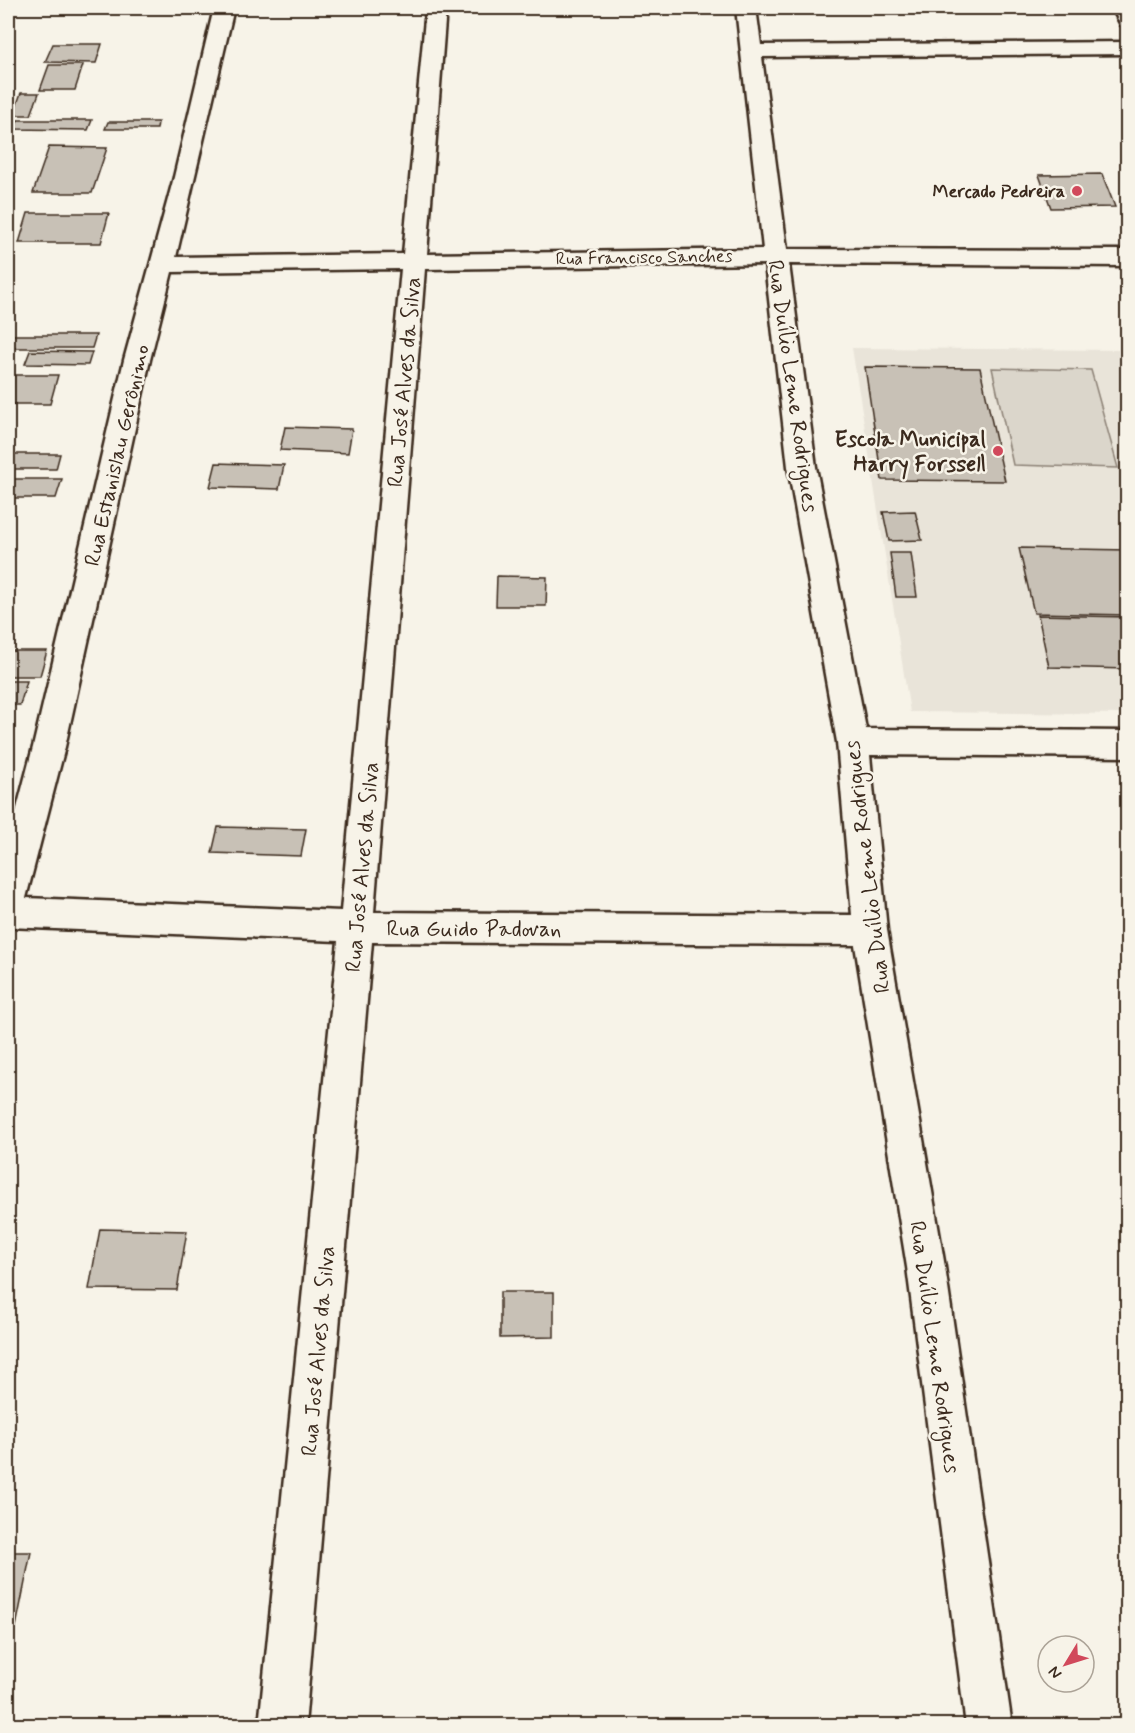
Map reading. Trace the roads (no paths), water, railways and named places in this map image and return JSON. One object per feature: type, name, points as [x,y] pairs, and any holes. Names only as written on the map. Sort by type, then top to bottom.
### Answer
[{"type":"street","name":"Rua Estanislau Gerônimo","points":[[8,903],[49,747],[137,360],[185,177],[224,8]]},
{"type":"street","name":"Rua José Alves da Silva","points":[[282,1725],[356,927],[436,8]]},
{"type":"street","name":"Rua Duílio Leme Rodrigues","points":[[746,8],[802,467],[853,742],[870,930],[926,1267],[989,1725]]},
{"type":"street","points":[[1122,8],[1128,21]]},
{"type":"street","points":[[751,51],[1128,48]]},
{"type":"street","name":"Rua Francisco Sanches","points":[[161,265],[777,256],[1128,258]]},
{"type":"street","points":[[853,742],[1128,744]]},
{"type":"street","name":"Rua Guido Padovan","points":[[8,912],[356,927],[870,930]]},
{"type":"place","name":"Mercado Pedreira","points":[[1077,191]]},
{"type":"place","name":"Escola Municipal Harry Forssell","points":[[998,451]]}]
